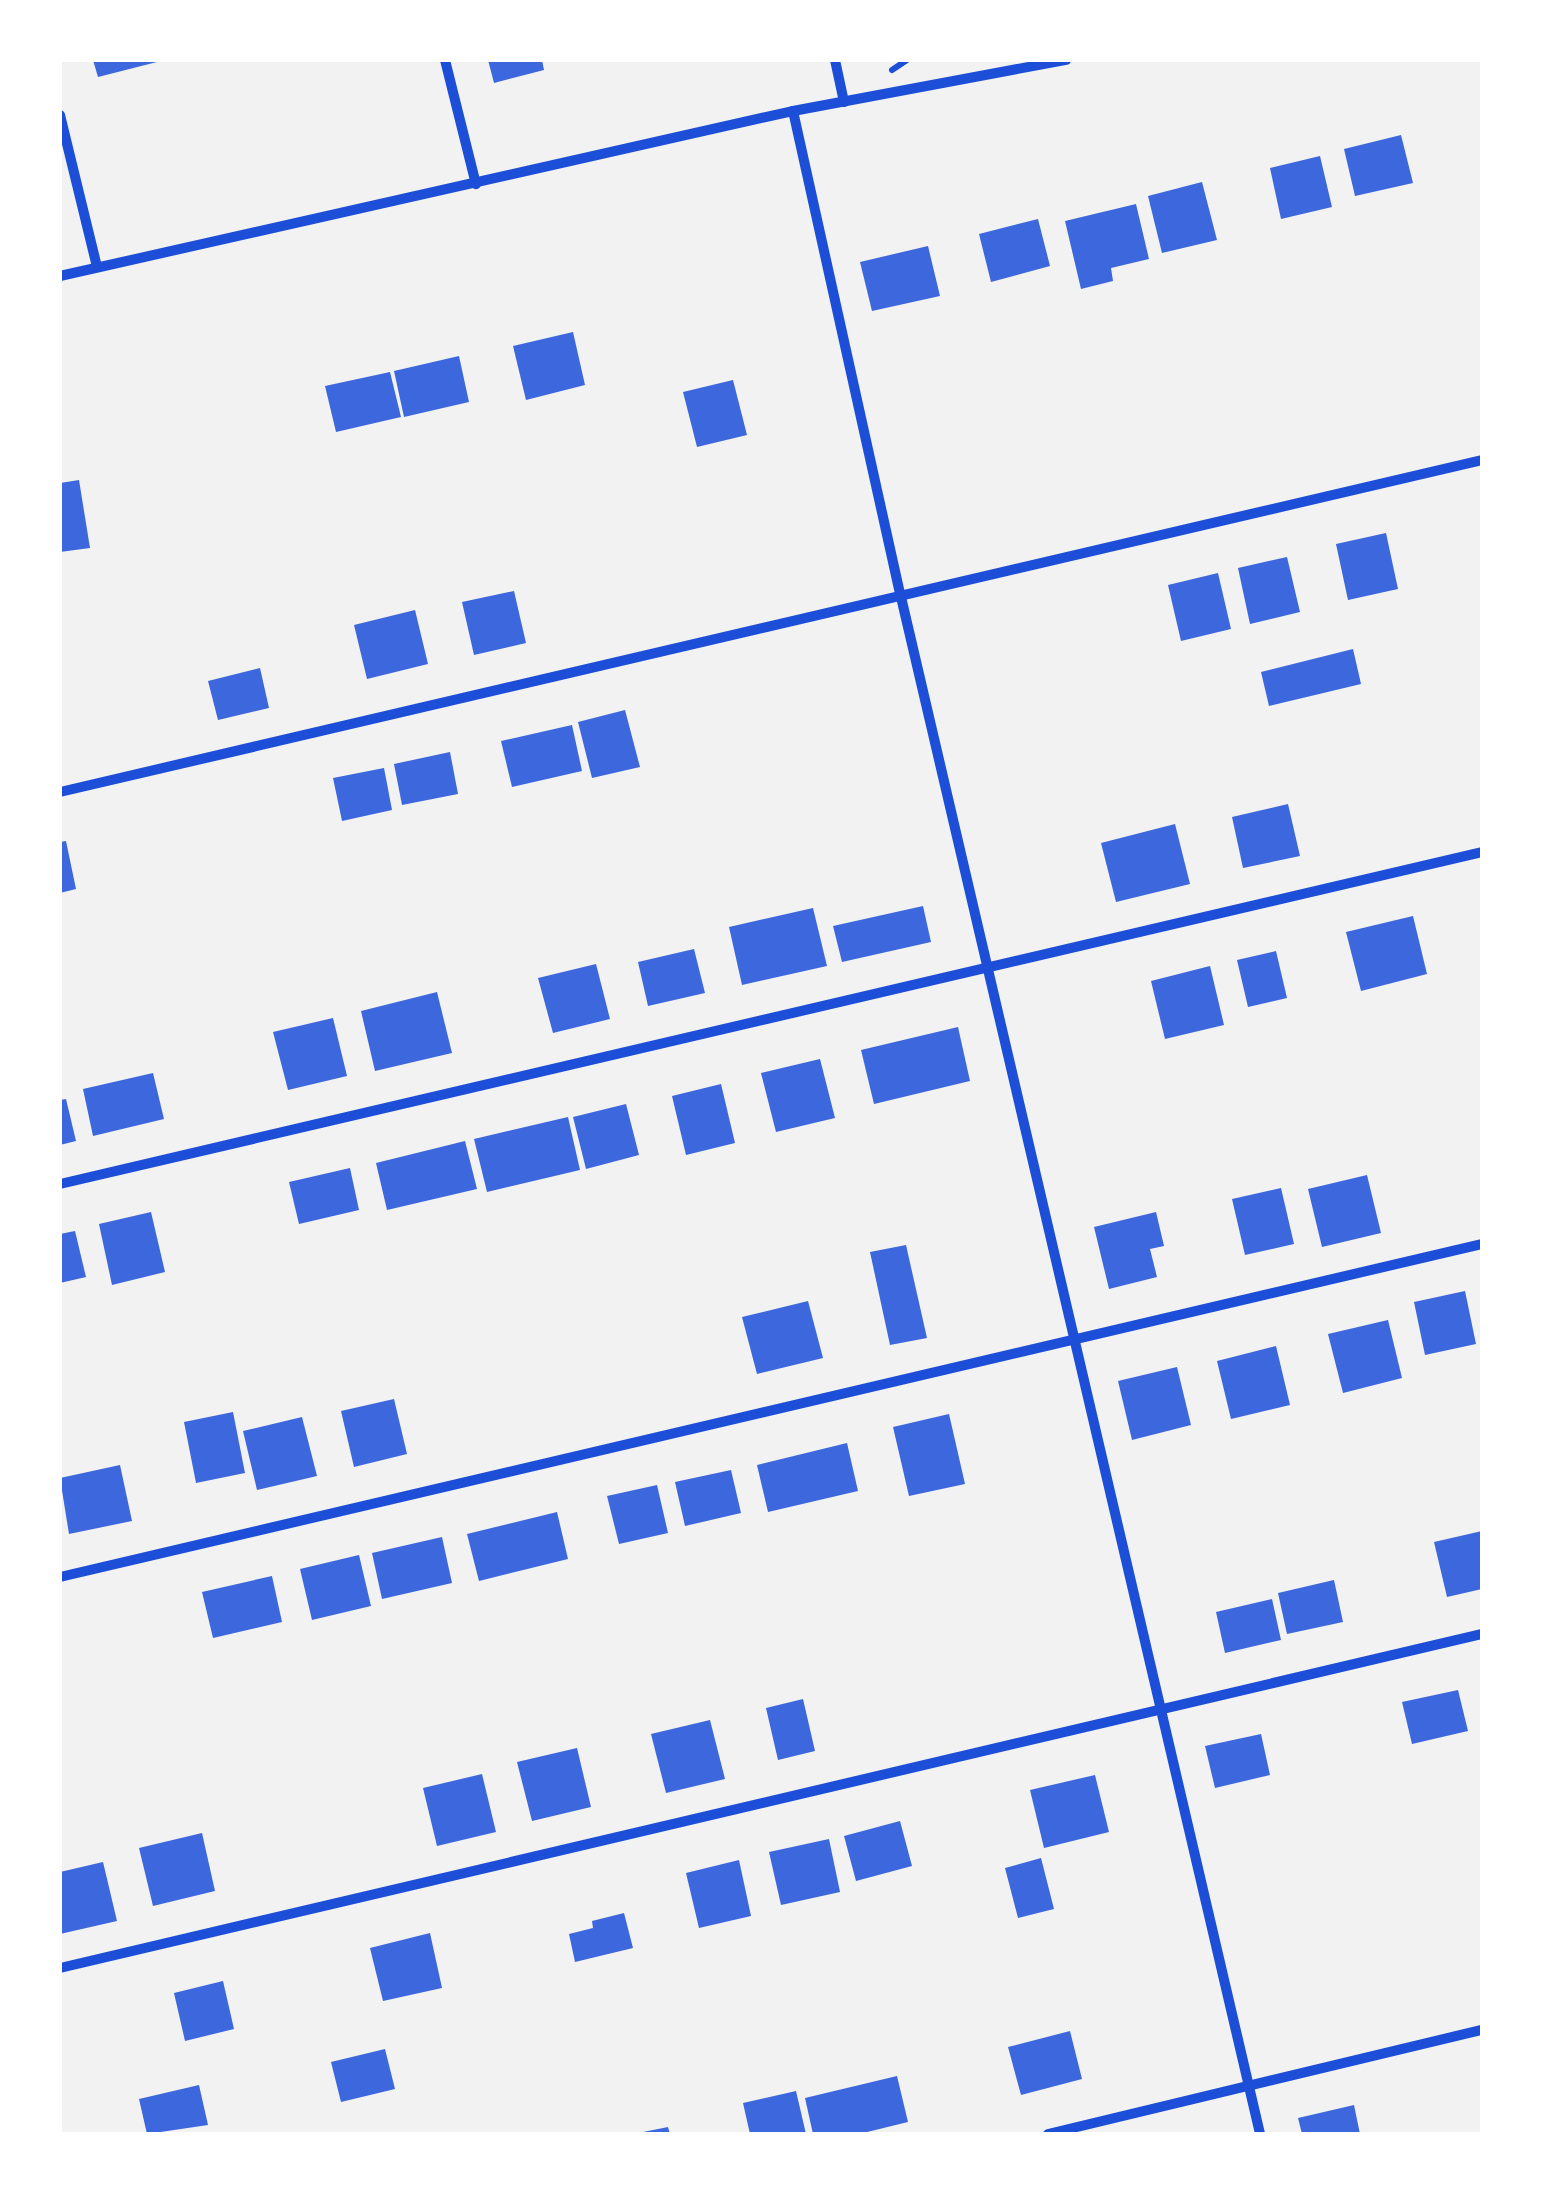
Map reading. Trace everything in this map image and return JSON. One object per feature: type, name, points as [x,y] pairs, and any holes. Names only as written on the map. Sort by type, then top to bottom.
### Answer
[{"type":"street","points":[[445,60],[476,184]]},
{"type":"street","points":[[835,60],[844,102]]},
{"type":"street","points":[[60,276],[793,111],[1066,60]]},
{"type":"street","points":[[793,111],[901,597],[1260,2134]]},
{"type":"street","points":[[60,115],[97,267]]},
{"type":"street","points":[[60,792],[1482,460]]},
{"type":"street","points":[[60,1184],[1482,852]]},
{"type":"street","points":[[60,1578],[1482,1244]]},
{"type":"street","points":[[60,1968],[1482,1634]]},
{"type":"street","points":[[1048,2134],[1482,2030]]},
{"type":"building","points":[[93,60],[161,60],[161,61],[98,77]]},
{"type":"building","points":[[488,60],[542,60],[544,70],[494,83]]},
{"type":"building","points":[[1401,135],[1413,183],[1355,196],[1344,149]]},
{"type":"building","points":[[1320,156],[1332,207],[1281,219],[1270,168]]},
{"type":"building","points":[[1202,182],[1217,240],[1162,253],[1148,196]]},
{"type":"building","points":[[1136,204],[1149,259],[1111,268],[1113,281],[1081,289],[1065,221]]},
{"type":"building","points":[[1038,219],[1050,266],[991,282],[979,234]]},
{"type":"building","points":[[928,246],[940,296],[872,311],[860,262]]},
{"type":"building","points":[[573,332],[585,385],[526,400],[513,346]]},
{"type":"building","points":[[459,356],[469,402],[404,417],[394,371]]},
{"type":"building","points":[[390,372],[401,417],[336,432],[325,386]]},
{"type":"building","points":[[733,380],[747,435],[697,447],[683,392]]},
{"type":"building","points":[[79,480],[90,548],[60,552],[60,483]]},
{"type":"building","points":[[1386,533],[1398,589],[1348,600],[1336,544]]},
{"type":"building","points":[[1287,557],[1300,612],[1250,624],[1238,568]]},
{"type":"building","points":[[1218,573],[1231,629],[1181,641],[1168,585]]},
{"type":"building","points":[[514,591],[526,643],[474,655],[462,602]]},
{"type":"building","points":[[415,610],[428,664],[367,679],[354,625]]},
{"type":"building","points":[[1353,649],[1361,684],[1269,706],[1261,672]]},
{"type":"building","points":[[260,668],[269,708],[218,720],[208,681]]},
{"type":"building","points":[[625,710],[640,767],[592,778],[578,722]]},
{"type":"building","points":[[572,725],[582,771],[512,787],[501,741]]},
{"type":"building","points":[[450,752],[458,794],[402,805],[394,764]]},
{"type":"building","points":[[384,768],[392,810],[342,821],[333,778]]},
{"type":"building","points":[[1288,804],[1300,856],[1243,868],[1232,817]]},
{"type":"building","points":[[1175,824],[1190,884],[1116,902],[1101,843]]},
{"type":"building","points":[[66,841],[76,889],[60,893],[60,842]]},
{"type":"building","points":[[923,906],[931,942],[842,962],[833,926]]},
{"type":"building","points":[[813,908],[827,966],[742,985],[729,927]]},
{"type":"building","points":[[1413,916],[1427,974],[1361,991],[1346,932]]},
{"type":"building","points":[[694,949],[705,993],[648,1006],[638,962]]},
{"type":"building","points":[[1276,951],[1287,998],[1248,1007],[1237,960]]},
{"type":"building","points":[[596,964],[610,1019],[553,1033],[538,978]]},
{"type":"building","points":[[1210,966],[1224,1025],[1165,1039],[1151,981]]},
{"type":"building","points":[[437,992],[452,1053],[375,1071],[361,1011]]},
{"type":"building","points":[[333,1018],[347,1076],[288,1090],[273,1032]]},
{"type":"building","points":[[958,1027],[970,1081],[874,1104],[861,1050]]},
{"type":"building","points":[[820,1059],[835,1118],[776,1132],[761,1073]]},
{"type":"building","points":[[153,1073],[164,1119],[93,1136],[83,1089]]},
{"type":"building","points":[[721,1084],[735,1143],[686,1155],[672,1096]]},
{"type":"building","points":[[66,1099],[76,1141],[60,1145],[60,1100]]},
{"type":"building","points":[[626,1104],[639,1155],[586,1169],[573,1117]]},
{"type":"building","points":[[568,1117],[580,1170],[487,1192],[474,1139]]},
{"type":"building","points":[[465,1141],[477,1189],[387,1210],[376,1163]]},
{"type":"building","points":[[350,1168],[359,1210],[299,1224],[289,1182]]},
{"type":"building","points":[[1367,1175],[1381,1233],[1322,1247],[1308,1189]]},
{"type":"building","points":[[1281,1188],[1294,1244],[1245,1255],[1232,1199]]},
{"type":"building","points":[[151,1212],[165,1272],[112,1285],[99,1224]]},
{"type":"building","points":[[1156,1212],[1164,1246],[1150,1249],[1157,1277],[1109,1289],[1094,1227]]},
{"type":"building","points":[[75,1231],[86,1277],[60,1283],[60,1234]]},
{"type":"building","points":[[906,1245],[927,1338],[890,1345],[870,1252]]},
{"type":"building","points":[[1465,1291],[1476,1344],[1425,1355],[1414,1302]]},
{"type":"building","points":[[808,1301],[823,1358],[757,1374],[742,1317]]},
{"type":"building","points":[[1388,1320],[1402,1378],[1343,1393],[1328,1334]]},
{"type":"building","points":[[1276,1346],[1290,1405],[1231,1419],[1217,1361]]},
{"type":"building","points":[[1177,1367],[1191,1425],[1132,1440],[1118,1381]]},
{"type":"building","points":[[394,1399],[407,1454],[354,1467],[341,1411]]},
{"type":"building","points":[[233,1412],[245,1473],[196,1483],[184,1422]]},
{"type":"building","points":[[949,1414],[965,1484],[909,1496],[893,1427]]},
{"type":"building","points":[[302,1417],[317,1476],[257,1490],[243,1431]]},
{"type":"building","points":[[847,1443],[858,1491],[768,1512],[757,1465]]},
{"type":"building","points":[[120,1465],[132,1521],[69,1534],[60,1478]]},
{"type":"building","points":[[731,1470],[741,1513],[685,1526],[675,1482]]},
{"type":"building","points":[[657,1485],[668,1533],[619,1544],[607,1496]]},
{"type":"building","points":[[557,1512],[568,1559],[479,1581],[467,1534]]},
{"type":"building","points":[[1482,1531],[1482,1589],[1447,1597],[1434,1542]]},
{"type":"building","points":[[442,1537],[452,1583],[382,1599],[372,1553]]},
{"type":"building","points":[[359,1555],[371,1606],[312,1620],[300,1569]]},
{"type":"building","points":[[272,1576],[282,1622],[213,1638],[202,1592]]},
{"type":"building","points":[[1334,1580],[1343,1622],[1287,1634],[1278,1593]]},
{"type":"building","points":[[1272,1599],[1281,1640],[1225,1653],[1216,1612]]},
{"type":"building","points":[[1458,1690],[1468,1731],[1412,1744],[1402,1702]]},
{"type":"building","points":[[803,1699],[815,1751],[778,1760],[766,1708]]},
{"type":"building","points":[[710,1720],[725,1779],[666,1793],[651,1734]]},
{"type":"building","points":[[1261,1734],[1270,1775],[1215,1788],[1205,1746]]},
{"type":"building","points":[[577,1748],[591,1807],[532,1821],[517,1762]]},
{"type":"building","points":[[482,1774],[496,1832],[437,1846],[423,1788]]},
{"type":"building","points":[[1095,1775],[1109,1832],[1044,1848],[1030,1790]]},
{"type":"building","points":[[900,1821],[912,1866],[856,1881],[844,1836]]},
{"type":"building","points":[[202,1833],[215,1891],[153,1906],[139,1848]]},
{"type":"building","points":[[829,1839],[840,1892],[781,1905],[769,1852]]},
{"type":"building","points":[[1041,1858],[1054,1909],[1018,1918],[1005,1868]]},
{"type":"building","points":[[739,1860],[751,1916],[699,1928],[686,1873]]},
{"type":"building","points":[[103,1862],[117,1921],[60,1934],[60,1872]]},
{"type":"building","points":[[624,1913],[633,1948],[575,1962],[569,1934],[593,1928],[592,1921]]},
{"type":"building","points":[[430,1933],[442,1988],[383,2001],[370,1948]]},
{"type":"building","points":[[223,1981],[234,2029],[185,2041],[174,1993]]},
{"type":"building","points":[[1070,2031],[1082,2079],[1021,2095],[1008,2047]]},
{"type":"building","points":[[385,2049],[395,2089],[341,2102],[331,2062]]},
{"type":"building","points":[[897,2076],[908,2122],[859,2134],[813,2134],[805,2098]]},
{"type":"building","points":[[199,2085],[208,2125],[147,2134],[139,2099]]},
{"type":"building","points":[[796,2091],[806,2134],[750,2134],[743,2103]]},
{"type":"building","points":[[1354,2105],[1360,2134],[1302,2134],[1298,2118]]},
{"type":"building","points":[[668,2127],[670,2134],[643,2134],[643,2132]]}]
